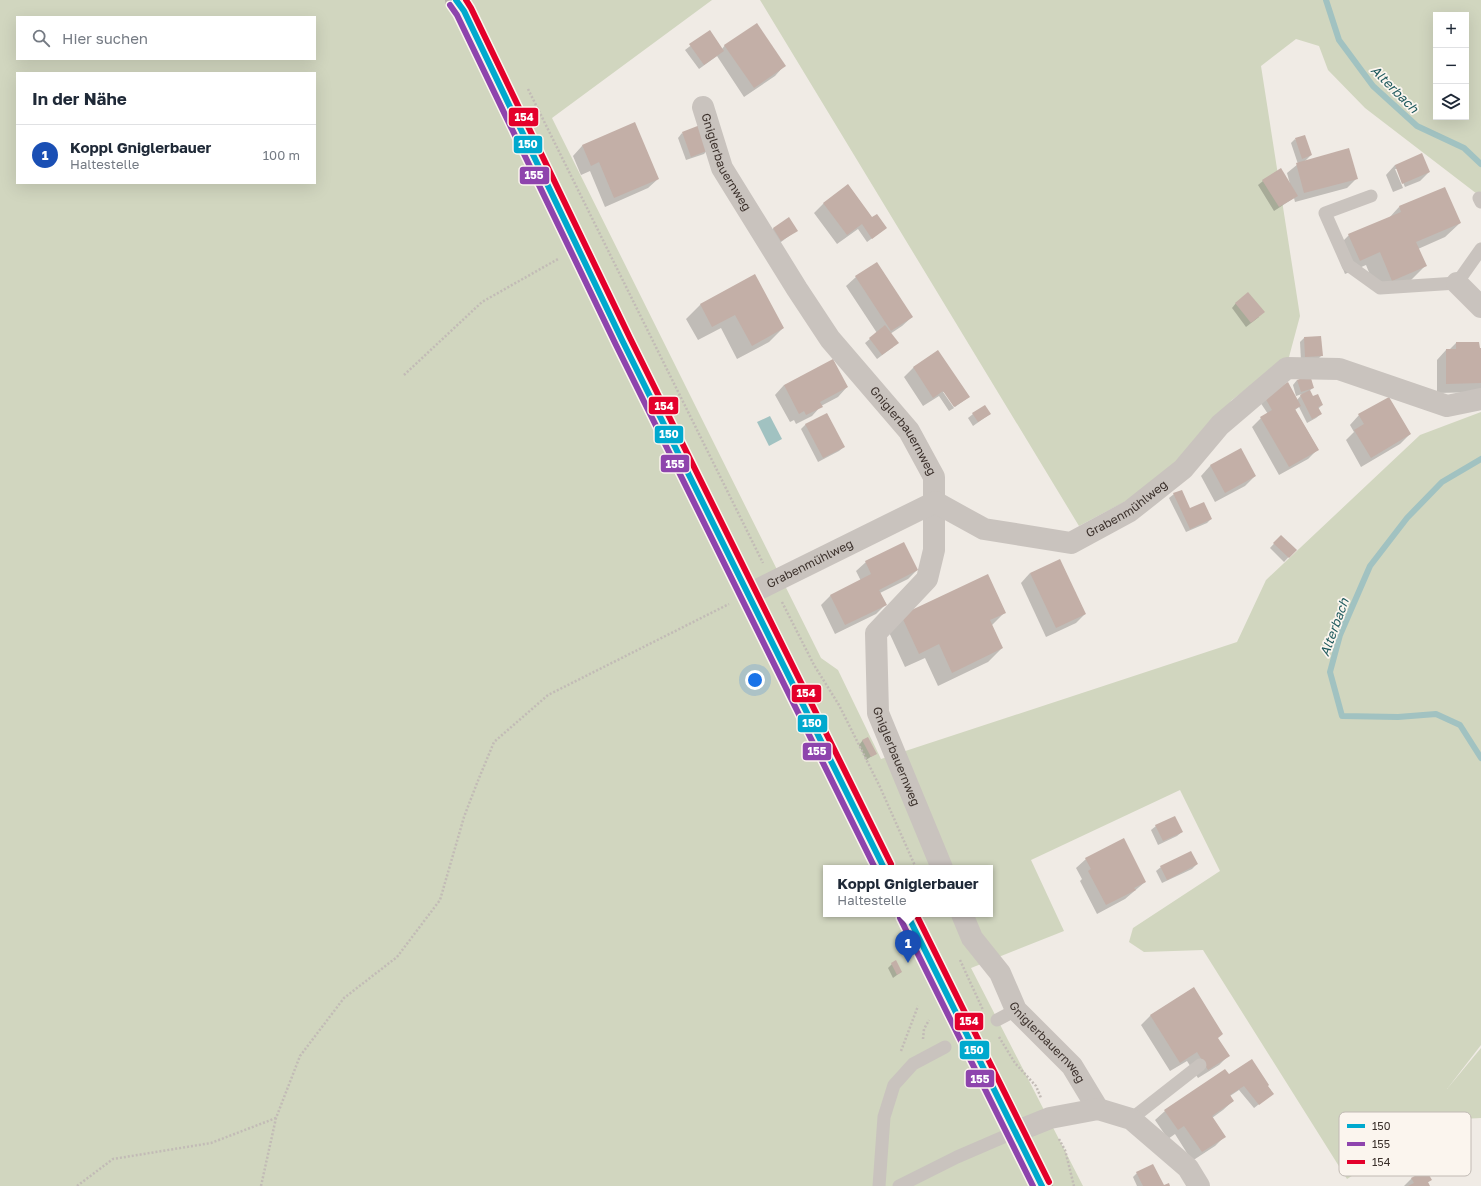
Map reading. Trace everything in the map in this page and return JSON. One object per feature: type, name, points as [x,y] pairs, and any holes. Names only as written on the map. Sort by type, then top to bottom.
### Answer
[{"type":"main road","points":[[456,0],[467,18],[623,342],[883,865]]},
{"type":"main road","points":[[908,917],[1042,1186]]},
{"type":"street","name":"Gniglerbauernweg","points":[[703,107],[722,168],[830,339],[909,431],[934,477],[934,550],[926,579],[876,633],[878,713],[941,865]]},
{"type":"street","points":[[1457,284],[1481,307]]},
{"type":"street","name":"Grabenmühlweg","points":[[749,594],[935,502],[984,529],[1071,543],[1130,511],[1183,469],[1220,425],[1287,368],[1339,368],[1447,406],[1481,400]]},
{"type":"street","name":"Gniglerbauernweg","points":[[963,917],[972,938],[1000,973],[1016,1010],[1072,1066],[1098,1109]]},
{"type":"street","points":[[1015,1132],[1050,1118],[1098,1109],[1131,1119],[1188,1168],[1200,1186]]},
{"type":"lane","points":[[1371,196],[1325,213],[1348,265],[1380,288],[1457,284],[1481,249]]},
{"type":"lane","points":[[997,1020],[1016,1010]]},
{"type":"lane","points":[[879,1186],[884,1117],[894,1085],[913,1064],[945,1047]]},
{"type":"lane","points":[[1131,1119],[1200,1065]]},
{"type":"lane","points":[[899,1186],[958,1157],[1015,1132]]},
{"type":"path","points":[[528,88],[814,665],[839,705],[880,787],[915,865]]},
{"type":"path","points":[[404,375],[482,302],[578,248]]},
{"type":"path","points":[[261,1186],[276,1118],[300,1056],[344,998],[397,957],[440,900],[464,817],[476,783],[494,742],[548,695],[749,594]]},
{"type":"path","points":[[894,1085],[891,1076],[918,1006]]},
{"type":"path","points":[[77,1186],[113,1159],[211,1143],[276,1118]]},
{"type":"path","points":[[1050,1118],[1065,1150],[1074,1186]]},
{"type":"green space","points":[[0,0],[712,0],[552,118],[821,658],[838,670],[881,759],[1237,642],[1266,580],[1420,435],[1481,412],[1481,1045],[1447,1089],[1481,1048],[1481,1118],[1471,1119],[1471,1112],[1339,1112],[1339,1166],[1203,950],[1144,952],[1129,942],[1133,928],[1220,871],[1180,790],[1031,860],[1064,931],[971,968],[1083,1186],[0,1186]]},
{"type":"green space","points":[[760,0],[1481,0],[1481,197],[1365,108],[1328,70],[1319,46],[1296,39],[1261,66],[1300,316],[1289,357],[1232,400],[1160,483],[1079,526]]},
{"type":"green space","points":[[1345,1176],[1352,1176],[1347,1179]]},
{"type":"water","points":[[770,416],[782,439],[769,446],[757,422]]},
{"type":"building","points":[[757,23],[786,66],[754,88],[724,45]]},
{"type":"building","points":[[710,30],[724,51],[704,65],[689,44]]},
{"type":"building","points":[[635,122],[659,179],[614,198],[599,162],[591,166],[582,145]]},
{"type":"building","points":[[700,125],[709,150],[691,157],[682,132]]},
{"type":"building","points":[[1305,135],[1312,155],[1302,159],[1295,138]]},
{"type":"building","points":[[1349,148],[1358,179],[1304,193],[1296,163]]},
{"type":"building","points":[[1422,153],[1430,172],[1402,184],[1395,165]]},
{"type":"building","points":[[1281,168],[1298,196],[1279,207],[1262,180]]},
{"type":"building","points":[[848,184],[872,217],[877,214],[887,228],[872,239],[862,224],[847,235],[823,203]]},
{"type":"building","points":[[1445,187],[1461,223],[1416,242],[1427,266],[1392,281],[1380,252],[1360,261],[1348,234],[1401,212],[1399,206]]},
{"type":"building","points":[[789,217],[798,231],[781,241],[773,228]]},
{"type":"building","points":[[877,262],[913,317],[891,331],[855,276]]},
{"type":"building","points":[[755,274],[784,328],[752,346],[735,315],[712,327],[700,304]]},
{"type":"building","points":[[1248,292],[1265,312],[1251,323],[1235,303]]},
{"type":"building","points":[[885,325],[899,343],[882,355],[869,338]]},
{"type":"building","points":[[1321,336],[1323,356],[1305,357],[1304,337]]},
{"type":"building","points":[[1456,342],[1479,342],[1481,348],[1481,383],[1446,384],[1446,349],[1456,349]]},
{"type":"building","points":[[938,350],[970,397],[954,407],[943,391],[933,398],[913,367]]},
{"type":"building","points":[[833,359],[848,387],[820,402],[823,407],[806,415],[804,411],[799,414],[784,385]]},
{"type":"building","points":[[1310,375],[1314,388],[1301,392],[1297,380]]},
{"type":"building","points":[[1288,382],[1301,406],[1295,409],[1319,450],[1289,467],[1260,417],[1272,410],[1264,396]]},
{"type":"building","points":[[1310,390],[1313,396],[1318,394],[1323,405],[1318,407],[1322,414],[1312,419],[1300,395]]},
{"type":"building","points":[[1389,397],[1411,434],[1371,458],[1354,430],[1364,424],[1358,414]]},
{"type":"building","points":[[985,405],[991,414],[978,422],[972,413]]},
{"type":"building","points":[[827,413],[845,447],[823,458],[805,424]]},
{"type":"building","points":[[1241,448],[1256,476],[1225,493],[1210,465]]},
{"type":"building","points":[[1182,490],[1190,508],[1204,502],[1212,519],[1190,529],[1173,493]]},
{"type":"building","points":[[1281,535],[1297,550],[1289,558],[1273,543]]},
{"type":"building","points":[[904,542],[918,570],[879,590],[887,605],[845,625],[830,595],[871,574],[865,561]]},
{"type":"building","points":[[1060,559],[1086,614],[1056,628],[1030,573]]},
{"type":"building","points":[[988,574],[1006,613],[990,620],[1003,648],[952,673],[939,644],[919,654],[901,615]]},
{"type":"building","points":[[868,737],[877,754],[871,757],[862,740]]},
{"type":"building","points":[[1175,816],[1183,832],[1163,841],[1155,825]]},
{"type":"building","points":[[1124,838],[1146,882],[1134,888],[1136,890],[1106,905],[1088,871],[1091,869],[1085,858]]},
{"type":"building","points":[[1191,851],[1198,864],[1167,880],[1160,866]]},
{"type":"building","points":[[896,960],[902,972],[897,975],[891,963]]},
{"type":"building","points":[[1194,987],[1223,1034],[1218,1038],[1230,1056],[1208,1070],[1197,1052],[1180,1063],[1150,1015]]},
{"type":"building","points":[[1252,1059],[1274,1094],[1259,1105],[1244,1086],[1230,1095],[1234,1101],[1212,1116],[1226,1137],[1202,1152],[1184,1126],[1178,1130],[1164,1110],[1225,1069],[1229,1074]]},
{"type":"building","points":[[1153,1164],[1164,1185],[1169,1183],[1170,1186],[1143,1186],[1136,1172]]},
{"type":"building","points":[[1415,1176],[1430,1176],[1432,1180],[1428,1182],[1430,1186],[1408,1186],[1414,1183],[1411,1178]]},
{"type":"waterway","name":"Alterbach","points":[[1326,0],[1339,40],[1373,86],[1417,126],[1464,148],[1481,164]]},
{"type":"waterway","name":"Alterbach","points":[[1481,459],[1442,482],[1407,518],[1370,566],[1340,635],[1330,672],[1342,716],[1398,717],[1436,714],[1460,725],[1481,758]]},
{"type":"transit line","name":"150","points":[[456,0],[464,11],[623,342],[883,865]]},
{"type":"transit line","name":"154","points":[[466,0],[630,338],[891,864]]},
{"type":"transit line","name":"155","points":[[450,5],[457,15],[616,345],[874,865]]},
{"type":"transit line","name":"150","points":[[908,917],[1042,1186]]},
{"type":"transit line","name":"154","points":[[917,917],[1049,1182]]},
{"type":"transit line","name":"155","points":[[900,918],[1033,1186]]},
{"type":"place","name":"Koppl Gniglerbauer","points":[[908,963]]}]
